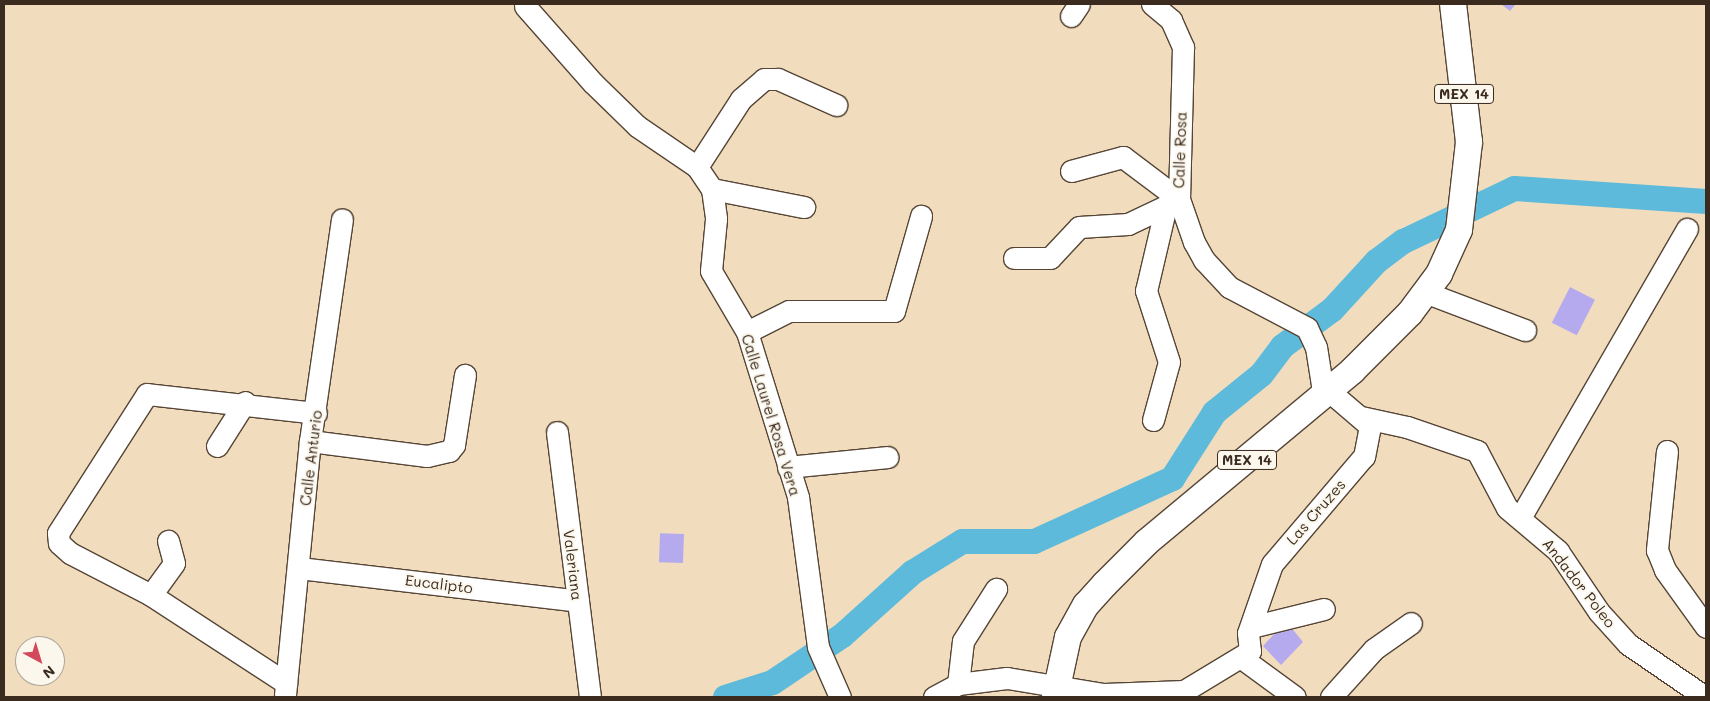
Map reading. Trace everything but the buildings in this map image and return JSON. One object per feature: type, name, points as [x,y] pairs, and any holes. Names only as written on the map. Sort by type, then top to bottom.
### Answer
[{"type":"main road","name":"MEX 14","points":[[1055,691],[1077,619],[1105,584],[1147,542],[1328,392],[1394,331],[1427,293],[1459,230],[1469,142],[1453,4]]},
{"type":"street","name":"Calle Rosa","points":[[1152,4],[1171,20],[1184,47],[1172,203],[1194,242],[1217,274],[1246,297],[1300,324],[1316,347],[1320,382],[1328,392]]},
{"type":"street","name":"Calle Laurel Rosa Vera","points":[[525,6],[637,126],[697,167],[712,189],[716,219],[711,271],[747,332],[788,467],[803,521],[818,647],[836,690]]},
{"type":"street","points":[[697,167],[742,99],[764,79],[778,79],[836,105]]},
{"type":"street","points":[[1072,171],[1123,157],[1172,203]]},
{"type":"street","points":[[712,189],[804,207]]},
{"type":"street","points":[[1014,258],[1050,258],[1080,227],[1128,224],[1172,203]]},
{"type":"street","points":[[1153,420],[1169,362],[1146,290],[1172,203]]},
{"type":"street","points":[[747,332],[789,311],[894,311],[921,216]]},
{"type":"street","name":"Calle Anturio","points":[[285,690],[299,568],[310,441],[316,414],[342,219]]},
{"type":"street","points":[[1520,518],[1687,229]]},
{"type":"street","points":[[1427,293],[1525,330]]},
{"type":"street","points":[[310,441],[427,456],[449,451],[454,444],[465,375]]},
{"type":"street","points":[[1328,392],[1361,417]]},
{"type":"street","points":[[285,690],[151,596],[70,553],[59,543],[63,521],[147,394],[245,402],[316,414]]},
{"type":"street","points":[[217,446],[245,402]]},
{"type":"street","name":"Andador Poleo","points":[[1361,417],[1407,427],[1477,451],[1507,508],[1558,551],[1599,612],[1628,644],[1705,697]]},
{"type":"street","name":"Las Cruzes","points":[[1250,651],[1247,641],[1272,564],[1364,456],[1370,426],[1361,417]]},
{"type":"street","name":"Valeriana","points":[[557,432],[590,697]]},
{"type":"street","points":[[1667,451],[1657,550],[1665,570],[1706,627]]},
{"type":"street","points":[[788,467],[888,457]]},
{"type":"street","points":[[151,596],[174,563],[168,542]]},
{"type":"street","name":"Eucalipto","points":[[299,568],[578,601]]},
{"type":"street","points":[[958,684],[963,641],[996,589]]},
{"type":"street","points":[[1252,627],[1324,609]]},
{"type":"street","points":[[1331,697],[1374,649],[1411,623]]},
{"type":"street","points":[[934,697],[958,684],[1007,678],[1055,691],[1104,694],[1184,691],[1250,651]]},
{"type":"street","points":[[1250,651],[1244,659],[1295,697]]},
{"type":"waterway","points":[[725,697],[772,682],[842,635],[912,572],[962,541],[1034,541],[1172,478],[1214,412],[1261,374],[1282,346],[1332,309],[1376,261],[1403,241],[1514,188],[1706,201]]}]
